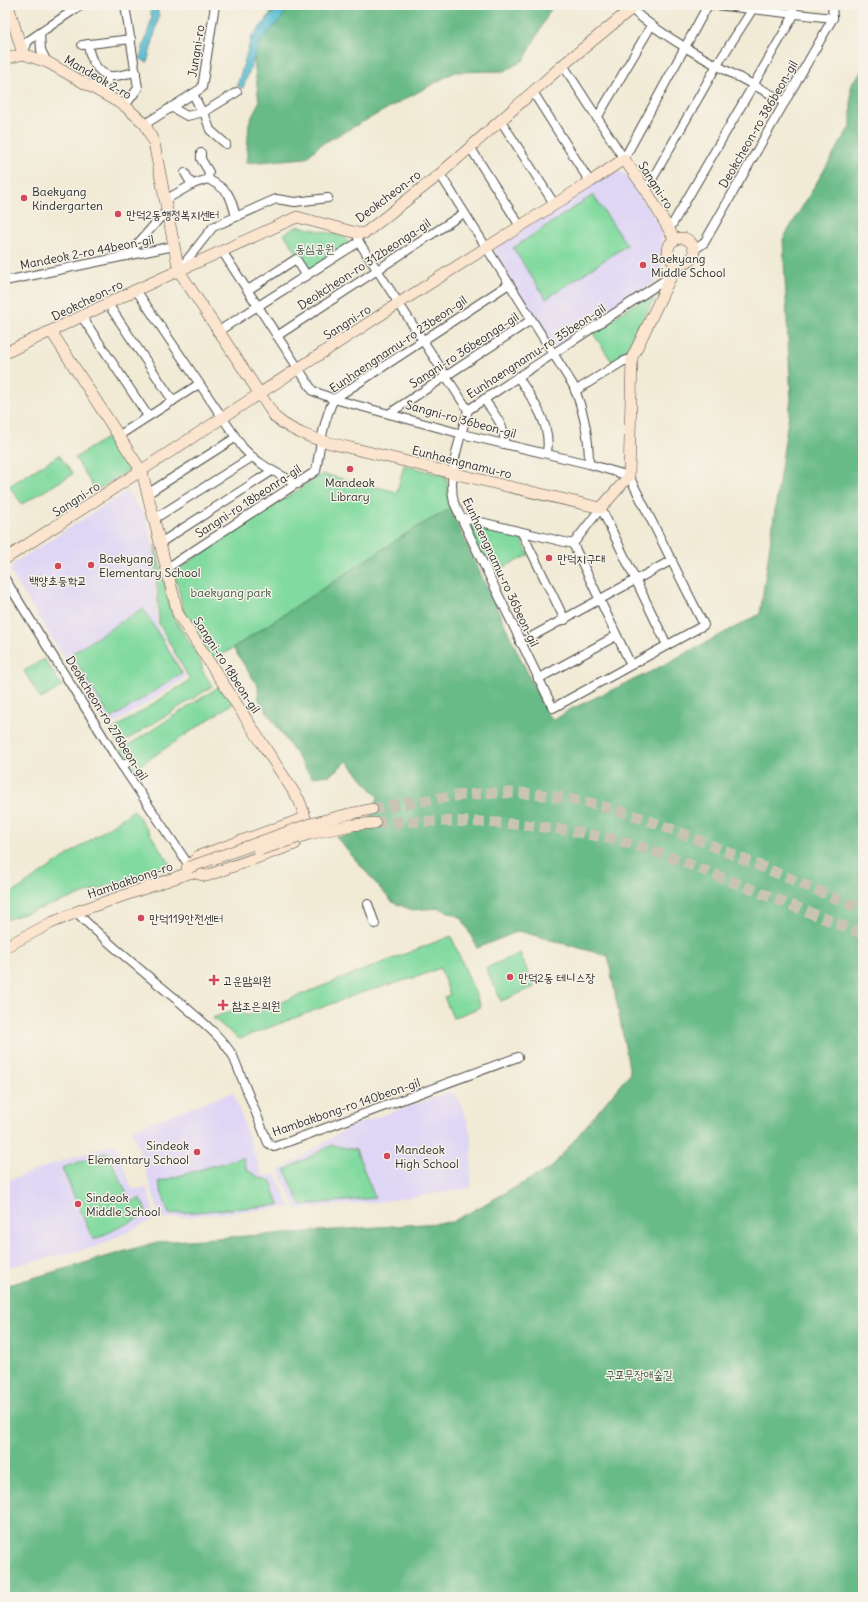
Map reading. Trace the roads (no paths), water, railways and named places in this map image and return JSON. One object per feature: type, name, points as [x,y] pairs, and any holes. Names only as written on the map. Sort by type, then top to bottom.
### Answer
[{"type":"street","points":[[8,5],[23,54]]},
{"type":"street","points":[[23,54],[28,41],[80,5]]},
{"type":"street","points":[[125,5],[138,88],[125,106]]},
{"type":"street","name":"Jungni-ro","points":[[145,124],[202,88],[215,5]]},
{"type":"street","points":[[563,65],[624,159],[708,5]]},
{"type":"street","points":[[715,5],[833,18],[832,5]]},
{"type":"street","points":[[669,230],[752,84],[794,14],[793,5]]},
{"type":"street","points":[[633,7],[651,26],[717,65],[785,102]]},
{"type":"street","name":"Deokcheon-ro","points":[[5,353],[136,290],[297,217],[358,238],[440,174],[563,65],[633,7]]},
{"type":"street","points":[[646,190],[717,65],[752,8]]},
{"type":"street","name":"Deokcheon-ro 386beon-gil","points":[[694,250],[704,243],[833,18]]},
{"type":"street","points":[[598,118],[651,26]]},
{"type":"street","points":[[40,32],[41,50],[47,62]]},
{"type":"street","points":[[130,39],[85,44],[95,64],[110,76],[136,72]]},
{"type":"street","points":[[5,60],[23,54]]},
{"type":"street","name":"Mandeok 2-ro","points":[[23,54],[47,62],[125,106],[145,124],[154,143],[179,271]]},
{"type":"street","points":[[100,92],[110,76]]},
{"type":"street","points":[[171,107],[187,116],[203,112],[237,92]]},
{"type":"street","points":[[533,92],[590,182]]},
{"type":"street","points":[[193,94],[203,112],[210,130],[226,144]]},
{"type":"street","points":[[501,121],[554,205]]},
{"type":"street","points":[[470,147],[520,226]]},
{"type":"street","points":[[201,153],[201,159],[209,172],[208,179]]},
{"type":"street","name":"Sangni-ro","points":[[5,559],[142,472],[399,303],[624,159],[646,190],[675,240]]},
{"type":"street","points":[[185,172],[192,185]]},
{"type":"street","points":[[440,174],[487,247],[531,320],[554,354],[575,391],[582,406],[587,427],[589,464]]},
{"type":"street","points":[[127,256],[166,205],[192,185],[208,179],[226,189],[232,201],[236,217]]},
{"type":"street","points":[[179,271],[213,227],[276,199],[294,202],[328,198]]},
{"type":"street","name":"Deokcheon-ro 312beonga-gil","points":[[277,336],[464,213]]},
{"type":"street","points":[[217,332],[307,276],[358,238],[422,341],[468,410]]},
{"type":"street","points":[[679,238],[687,239],[691,242],[694,250],[690,261],[686,264],[677,264],[670,259],[668,255],[669,246],[679,238]]},
{"type":"street","name":"Mandeok 2-ro 44beon-gil","points":[[5,281],[174,246]]},
{"type":"street","name":"Sangni-ro 36beon-gil","points":[[222,251],[313,391],[334,399],[390,413],[462,434],[546,453],[629,476]]},
{"type":"street","points":[[248,290],[296,259],[307,276]]},
{"type":"street","points":[[573,544],[601,508],[629,476],[632,358],[677,264]]},
{"type":"street","name":"Eunhaengnamu-ro","points":[[179,271],[217,332],[275,417],[283,424],[297,432],[321,440],[452,474],[601,508]]},
{"type":"street","name":"Eunhaengnamu-ro 35beon-gil","points":[[452,474],[468,410],[672,275]]},
{"type":"street","name":"Eunhaengnamu-ro 23beon-gil","points":[[321,440],[329,410],[334,399],[509,284]]},
{"type":"street","points":[[136,290],[235,438],[252,457],[272,471],[298,484]]},
{"type":"street","points":[[108,304],[173,401]]},
{"type":"street","points":[[82,317],[148,416]]},
{"type":"street","name":"Sangni-ro 36beonga-gil","points":[[390,413],[445,375],[531,320]]},
{"type":"street","points":[[51,331],[142,472]]},
{"type":"street","points":[[575,391],[622,362],[632,358]]},
{"type":"street","points":[[518,377],[536,405],[544,424],[547,434],[546,453]]},
{"type":"street","points":[[118,436],[199,384]]},
{"type":"street","points":[[484,400],[502,427],[505,435],[504,443]]},
{"type":"street","points":[[147,494],[235,438]]},
{"type":"street","name":"Sangni-ro 18beonra-gil","points":[[167,568],[316,471],[321,440]]},
{"type":"street","points":[[154,519],[252,457]]},
{"type":"street","points":[[160,543],[272,471]]},
{"type":"street","name":"Sangni-ro 18beon-gil","points":[[142,472],[178,614],[299,800],[305,818],[308,840],[206,876],[191,870]]},
{"type":"street","name":"Eunhaengnamu-ro 36beon-gil","points":[[452,474],[452,494],[460,517],[520,644],[553,708],[704,624],[629,476]]},
{"type":"street","points":[[601,508],[667,645]]},
{"type":"street","points":[[460,517],[573,544]]},
{"type":"street","points":[[522,533],[565,620]]},
{"type":"street","points":[[573,544],[631,665]]},
{"type":"street","points":[[520,644],[672,560]]},
{"type":"street","name":"Deokcheon-ro 276beon-gil","points":[[5,579],[122,766],[191,870]]},
{"type":"street","points":[[538,679],[616,636]]},
{"type":"street","points":[[122,766],[130,761]]},
{"type":"street","points":[[351,820],[372,810]]},
{"type":"street","points":[[191,870],[199,856],[305,818]]},
{"type":"street","points":[[351,820],[375,823]]},
{"type":"street","name":"Hambakbong-ro","points":[[5,947],[76,912],[310,824],[351,820]]},
{"type":"street","points":[[368,904],[375,924]]},
{"type":"street","name":"Hambakbong-ro 140beon-gil","points":[[76,912],[92,929],[192,1013],[228,1047],[242,1077],[268,1143],[274,1147],[518,1057]]},
{"type":"water","points":[[149,5],[157,5],[159,17],[147,63],[140,58],[152,18]]},
{"type":"water","points":[[281,5],[291,5],[281,19],[260,42],[243,88],[237,86],[252,36]]},
{"type":"tunnel","points":[[372,809],[449,797],[495,793],[527,793],[589,803],[620,811],[679,832],[863,910]]},
{"type":"tunnel","points":[[375,823],[436,821],[527,825],[616,840],[674,859],[863,934]]},
{"type":"place","name":"Baekyang Kindergarten","points":[[24,198]]},
{"type":"place","name":"만덕2동행정복지센터","points":[[118,214]]},
{"type":"place","name":"Baekyang Middle School","points":[[643,265]]},
{"type":"place","name":"Mandeok Library","points":[[350,469]]},
{"type":"place","name":"만덕지구대","points":[[549,558]]},
{"type":"place","name":"Baekyang Elementary School","points":[[91,565]]},
{"type":"place","name":"백양초등학교","points":[[58,566]]},
{"type":"place","name":"만덕119안전센터","points":[[141,918]]},
{"type":"place","name":"만덕2동 테니스장","points":[[510,977]]},
{"type":"place","name":"고운맘의원","points":[[214,980]]},
{"type":"place","name":"참조은의원","points":[[223,1005]]},
{"type":"place","name":"Sindeok Elementary School","points":[[197,1152]]},
{"type":"place","name":"Mandeok High School","points":[[387,1156]]},
{"type":"place","name":"Sindeok Middle School","points":[[78,1204]]},
{"type":"park label","name":"동심공원","points":[[315,248]]},
{"type":"park label","name":"baekyang park","points":[[231,592]]},
{"type":"park label","name":"구포무장애숲길","points":[[639,1374]]}]
